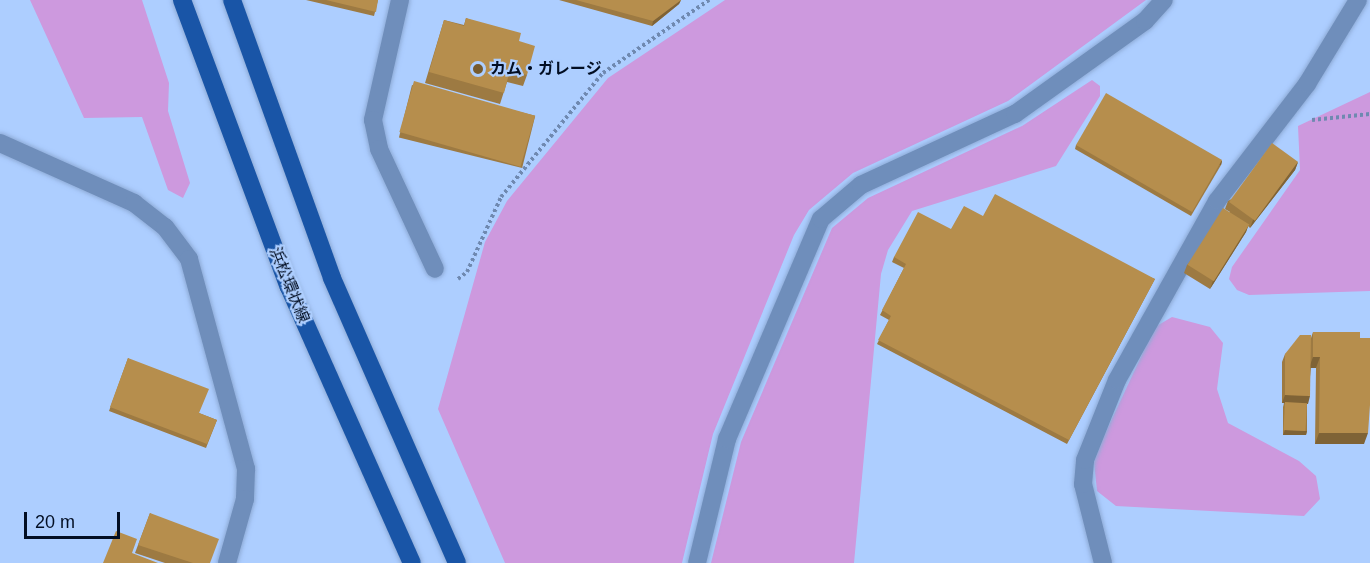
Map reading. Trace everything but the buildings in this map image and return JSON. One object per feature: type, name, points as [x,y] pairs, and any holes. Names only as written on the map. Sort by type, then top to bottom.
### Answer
[{"type":"main road","name":"浜松環状線","points":[[182,0],[289,287],[412,563]]},
{"type":"main road","points":[[232,0],[332,278],[458,563]]},
{"type":"street","points":[[400,0],[373,120],[379,149],[435,269]]},
{"type":"street","points":[[697,563],[727,438],[821,219],[861,185],[1015,114],[1144,21],[1164,0]]},
{"type":"street","points":[[1103,563],[1083,484],[1094,436],[1186,250],[1288,110],[1358,0]]},
{"type":"street","points":[[0,143],[134,203],[165,227],[189,259],[246,469],[245,499],[227,563]]},
{"type":"path","points":[[435,269],[450,280],[467,272],[501,197],[555,137],[603,72],[709,0]]},
{"type":"path","points":[[1288,110],[1324,122],[1370,114]]},
{"type":"shaded area","points":[[30,0],[142,0],[169,83],[168,111],[190,183],[183,198],[168,190],[142,117],[84,118]]},
{"type":"shaded area","points":[[725,0],[1146,0],[1008,101],[853,173],[809,210],[794,235],[713,434],[682,563],[505,563],[438,409],[485,242],[507,201],[608,78]]},
{"type":"shaded area","points":[[1092,80],[1100,86],[1100,96],[1056,166],[912,211],[888,250],[881,274],[854,563],[711,563],[741,442],[832,228],[868,198],[1022,126]]},
{"type":"shaded area","points":[[1370,92],[1370,291],[1249,295],[1237,290],[1229,279],[1232,267],[1300,170],[1298,126]]},
{"type":"shaded area","points":[[1172,317],[1210,327],[1223,343],[1217,389],[1228,423],[1299,461],[1316,476],[1320,499],[1304,516],[1116,506],[1097,491],[1094,462],[1102,440],[1155,327]]},
{"type":"place","name":"カム・ガレージ","points":[[478,69]]}]
